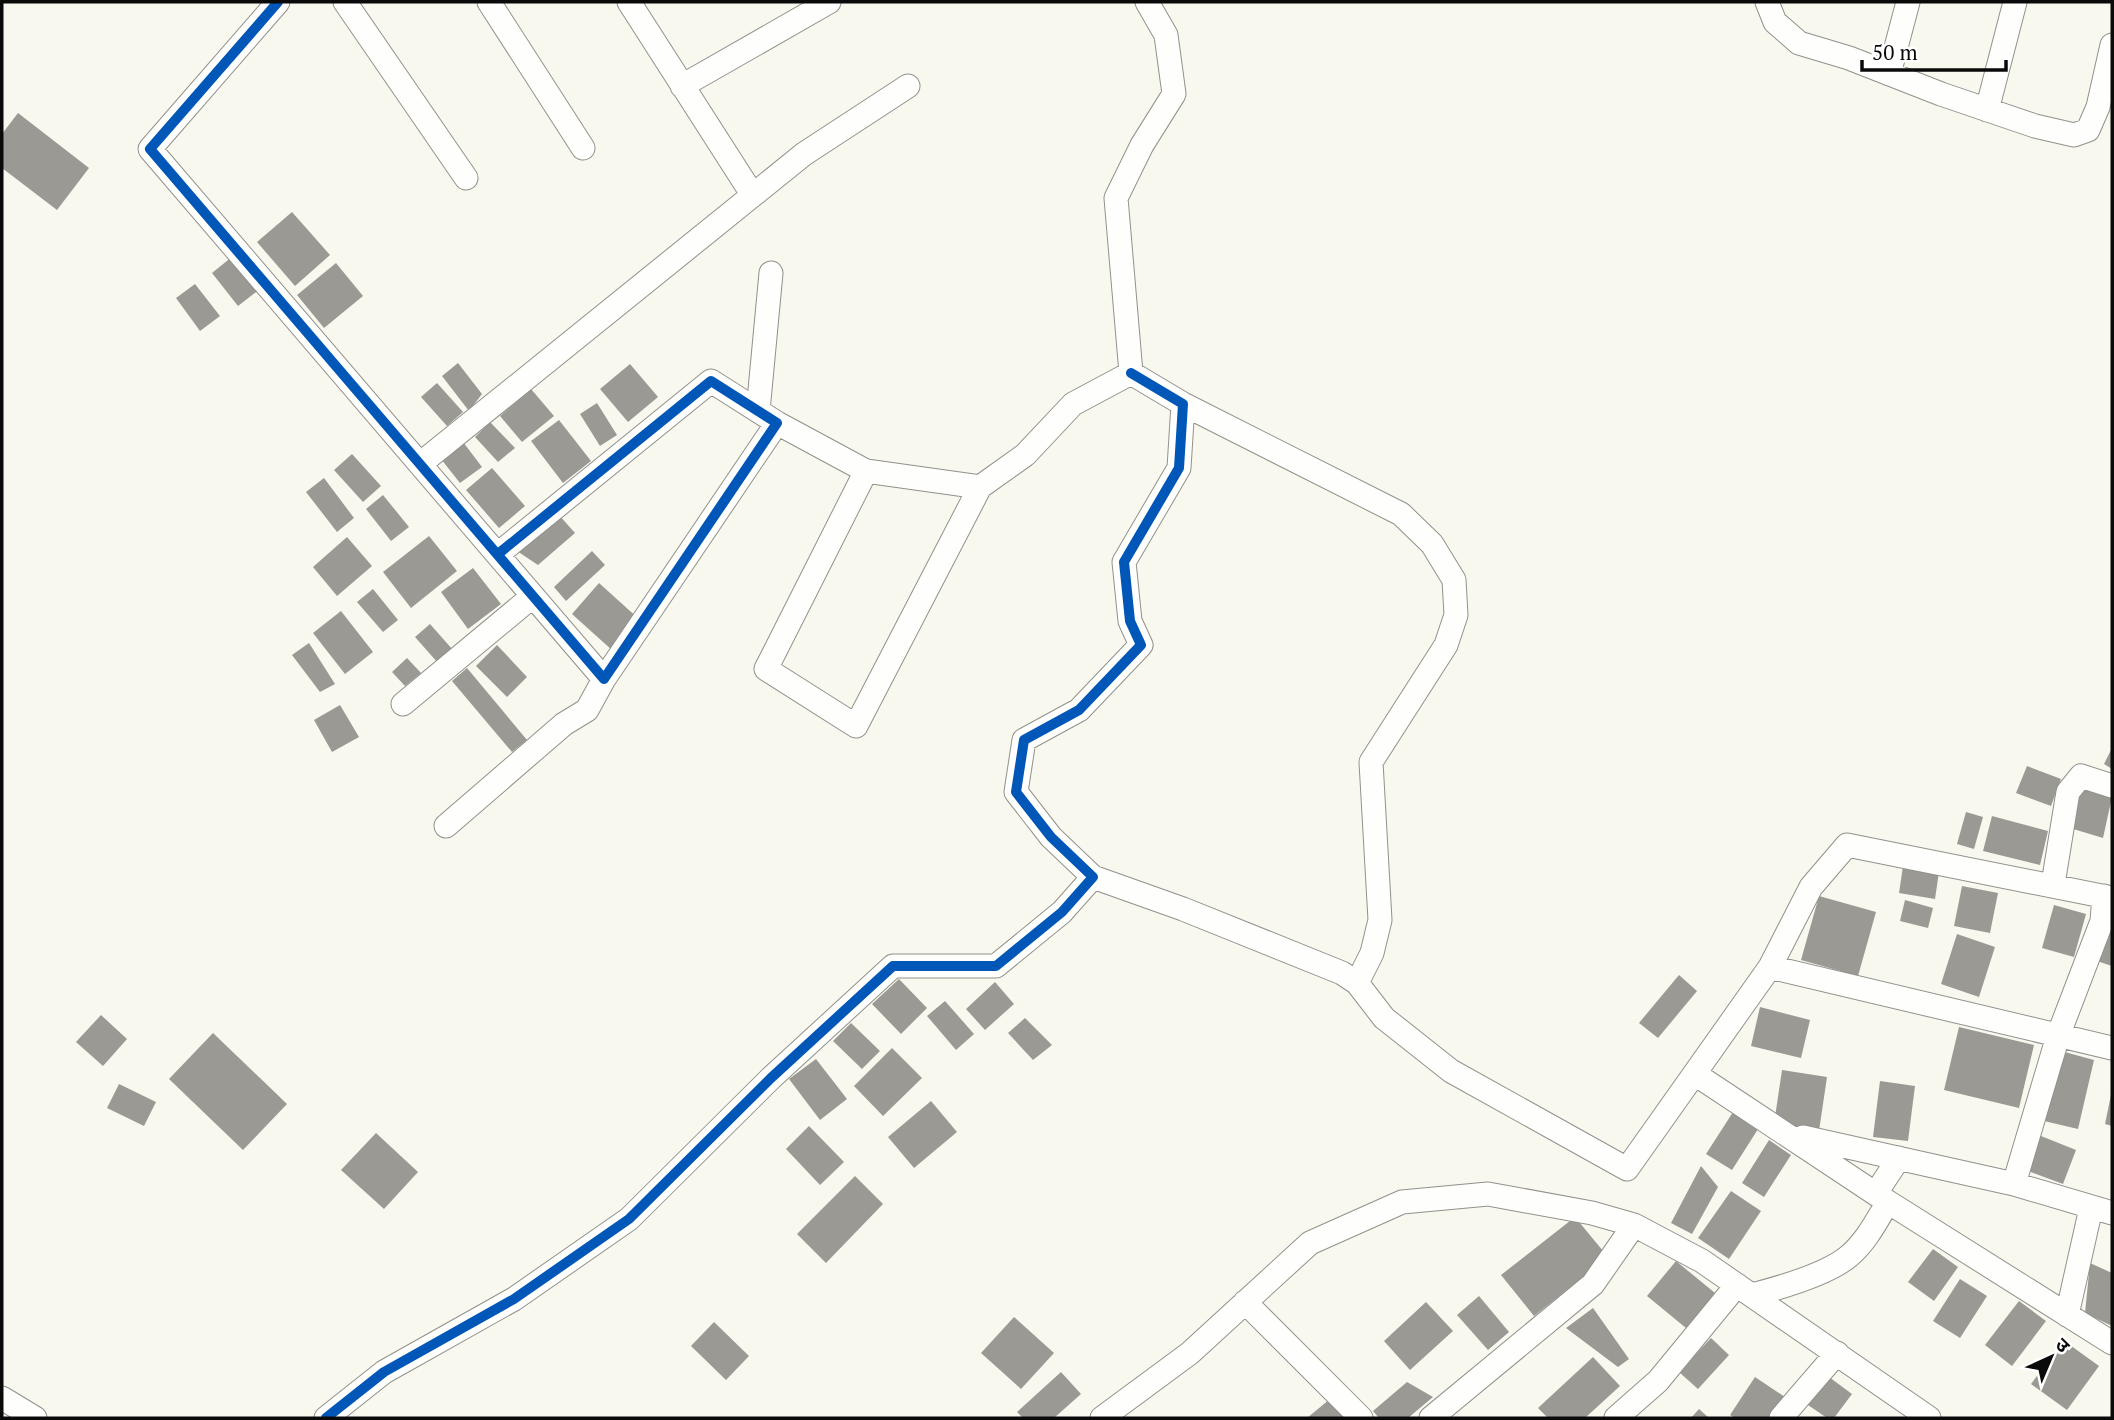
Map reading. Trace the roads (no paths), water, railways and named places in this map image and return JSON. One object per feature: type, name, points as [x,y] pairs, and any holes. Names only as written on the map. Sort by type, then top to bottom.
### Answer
[{"type":"street","points":[[278,2],[149,149],[604,679]]},
{"type":"street","points":[[345,2],[466,178]]},
{"type":"street","points":[[489,2],[583,148]]},
{"type":"street","points":[[632,2],[682,86],[752,194]]},
{"type":"street","points":[[682,86],[829,2]]},
{"type":"street","points":[[1130,373],[1116,198],[1142,145],[1174,94],[1166,35],[1147,2]]},
{"type":"street","points":[[1767,2],[1775,22],[1799,43],[1987,110],[2074,135],[2088,130],[2098,107],[2112,44]]},
{"type":"street","points":[[1889,74],[1908,2]]},
{"type":"street","points":[[1987,110],[2015,2]]},
{"type":"street","points":[[420,464],[752,194],[804,154],[908,86]]},
{"type":"street","points":[[446,826],[564,724],[587,710],[768,417],[771,273]]},
{"type":"street","points":[[1130,373],[1183,404],[1401,514],[1432,544],[1454,580],[1456,615],[1446,645],[1417,695],[1371,762],[1380,920],[1372,953],[1357,984]]},
{"type":"street","points":[[866,471],[766,668],[856,726],[980,487],[1024,455],[1073,404],[1130,373]]},
{"type":"street","points":[[498,554],[711,381],[768,417],[866,471],[980,487]]},
{"type":"street","points":[[1183,404],[1179,468],[1124,562],[1130,621],[1141,645],[1079,710],[1024,740],[1016,792],[1051,837],[1093,877],[1342,973],[1357,984],[1384,1018],[1451,1071],[1627,1169],[1770,967],[1811,887],[1847,845],[2108,897],[2102,921],[2058,1036],[2014,1184]]},
{"type":"street","points":[[403,704],[533,596]]},
{"type":"street","points":[[2053,884],[2068,792],[2081,776],[2112,786]]},
{"type":"street","points":[[326,1418],[384,1372],[513,1299],[629,1219],[771,1078],[893,966],[996,966],[1062,912],[1093,877]]},
{"type":"street","points":[[1770,967],[2112,1048]]},
{"type":"street","points":[[1695,1074],[1882,1198],[2112,1343]]},
{"type":"street","points":[[1789,1134],[2014,1184],[2102,1210],[2067,1315]]},
{"type":"street","points":[[1616,1418],[1658,1381],[1745,1290],[1786,1286],[1848,1257],[1863,1241],[1899,1158]]},
{"type":"street","points":[[1102,1418],[1191,1353],[1310,1243],[1402,1202],[1488,1194],[1592,1213],[1634,1225],[1702,1261],[1929,1418]]},
{"type":"street","points":[[1432,1418],[1593,1284],[1634,1225]]},
{"type":"street","points":[[1245,1301],[1361,1418]]},
{"type":"street","points":[[1781,1418],[1837,1353]]},
{"type":"street","points":[[2,1398],[35,1418]]}]
